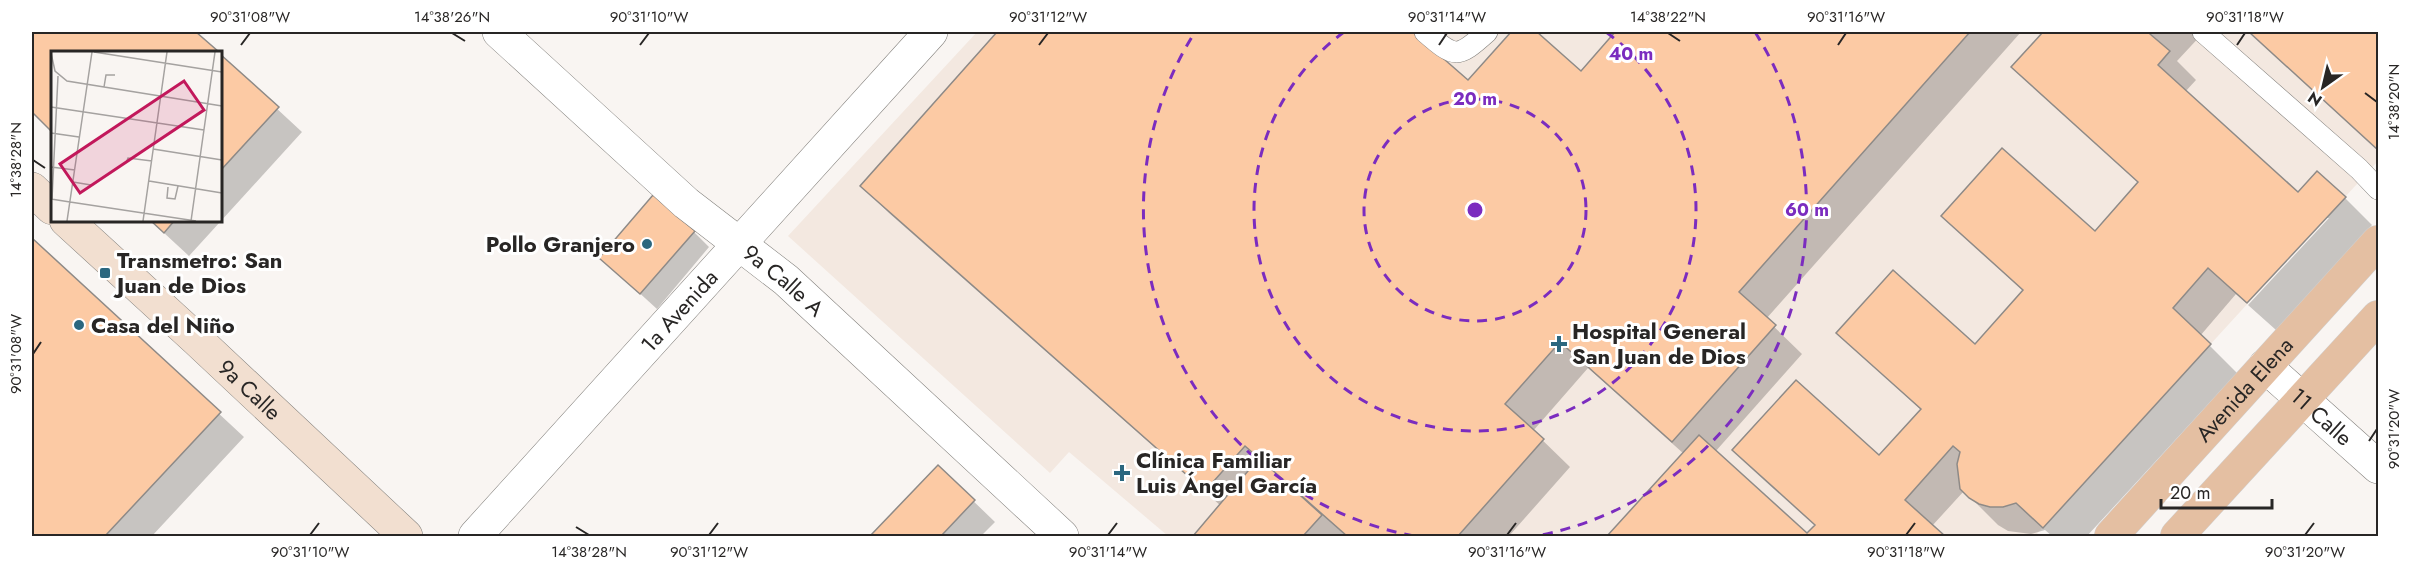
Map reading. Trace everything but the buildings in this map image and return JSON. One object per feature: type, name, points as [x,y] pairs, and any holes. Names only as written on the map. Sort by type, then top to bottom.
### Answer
[{"type":"main road","points":[[32,189],[51,207]]},
{"type":"main road","name":"9a Calle","points":[[68,222],[406,537]]},
{"type":"main road","name":"Avenida Elena","points":[[2111,537],[2379,242]]},
{"type":"main road","points":[[2177,537],[2379,317]]},
{"type":"street","name":"9a Calle A","points":[[498,32],[686,203],[786,280],[1062,537]]},
{"type":"street","name":"1a Avenida","points":[[475,537],[931,32]]},
{"type":"street","name":"11 Calle","points":[[2265,366],[2379,467]]},
{"type":"lane","points":[[1425,32],[1446,50],[1457,53],[1469,48],[1487,32]]},
{"type":"lane","points":[[2203,32],[2379,189]]},
{"type":"shaded area","name":"Hospital General San Juan de Dios","points":[[977,32],[2378,32],[2378,161],[2035,536],[1168,536],[1069,452],[1050,473],[788,236]]},
{"type":"place","name":"Pollo Granjero","points":[[647,244]]},
{"type":"place","name":"Transmetro: San Juan de Dios","points":[[105,273]]},
{"type":"place","name":"Casa del Niño","points":[[79,325]]},
{"type":"place","name":"Hospital General San Juan de Dios","points":[[1559,344]]},
{"type":"place","name":"Clínica Familiar Luis Ángel García","points":[[1122,473]]}]
